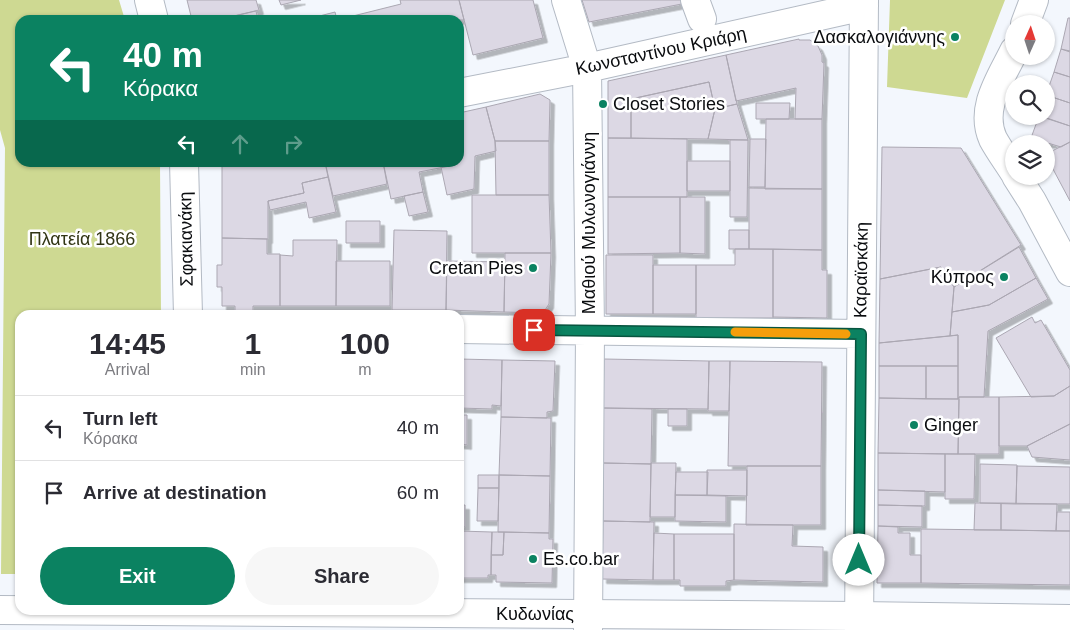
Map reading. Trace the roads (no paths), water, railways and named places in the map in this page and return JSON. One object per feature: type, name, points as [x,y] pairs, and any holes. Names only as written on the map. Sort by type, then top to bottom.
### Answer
[{"type":"street","points":[[149,0],[153,15]]},
{"type":"street","name":"Μαθιού Μυλωνογιάννη","points":[[566,0],[587,68],[590,331],[588,622]]},
{"type":"street","points":[[1028,15],[1034,0]]},
{"type":"street","name":"Κωνσταντίνου Κριάρη","points":[[464,92],[587,68],[864,3]]},
{"type":"street","name":"Καραϊσκάκη","points":[[859,623],[864,3]]},
{"type":"street","points":[[1005,157],[994,139],[988,115],[997,86],[1007,65]]},
{"type":"street","name":"Σφακιανάκη","points":[[184,167],[188,310]]},
{"type":"street","points":[[1022,185],[1070,272]]},
{"type":"street","points":[[464,329],[861,334]]},
{"type":"street","name":"Κυδωνίας","points":[[0,610],[15,611]]},
{"type":"street","name":"Κυδωνίας","points":[[139,615],[588,622],[859,623],[1070,619]]},
{"type":"place","name":"Δασκαλογιάννης","points":[[955,37]]},
{"type":"place","name":"Closet Stories","points":[[603,104]]},
{"type":"place","name":"Cretan Pies","points":[[533,268]]},
{"type":"place","name":"Κύπρος","points":[[1004,277]]},
{"type":"place","name":"Ginger","points":[[914,425]]},
{"type":"place","name":"Es.co.bar","points":[[533,559]]},
{"type":"park label","name":"Πλατεία 1866","points":[[82,239]]}]
